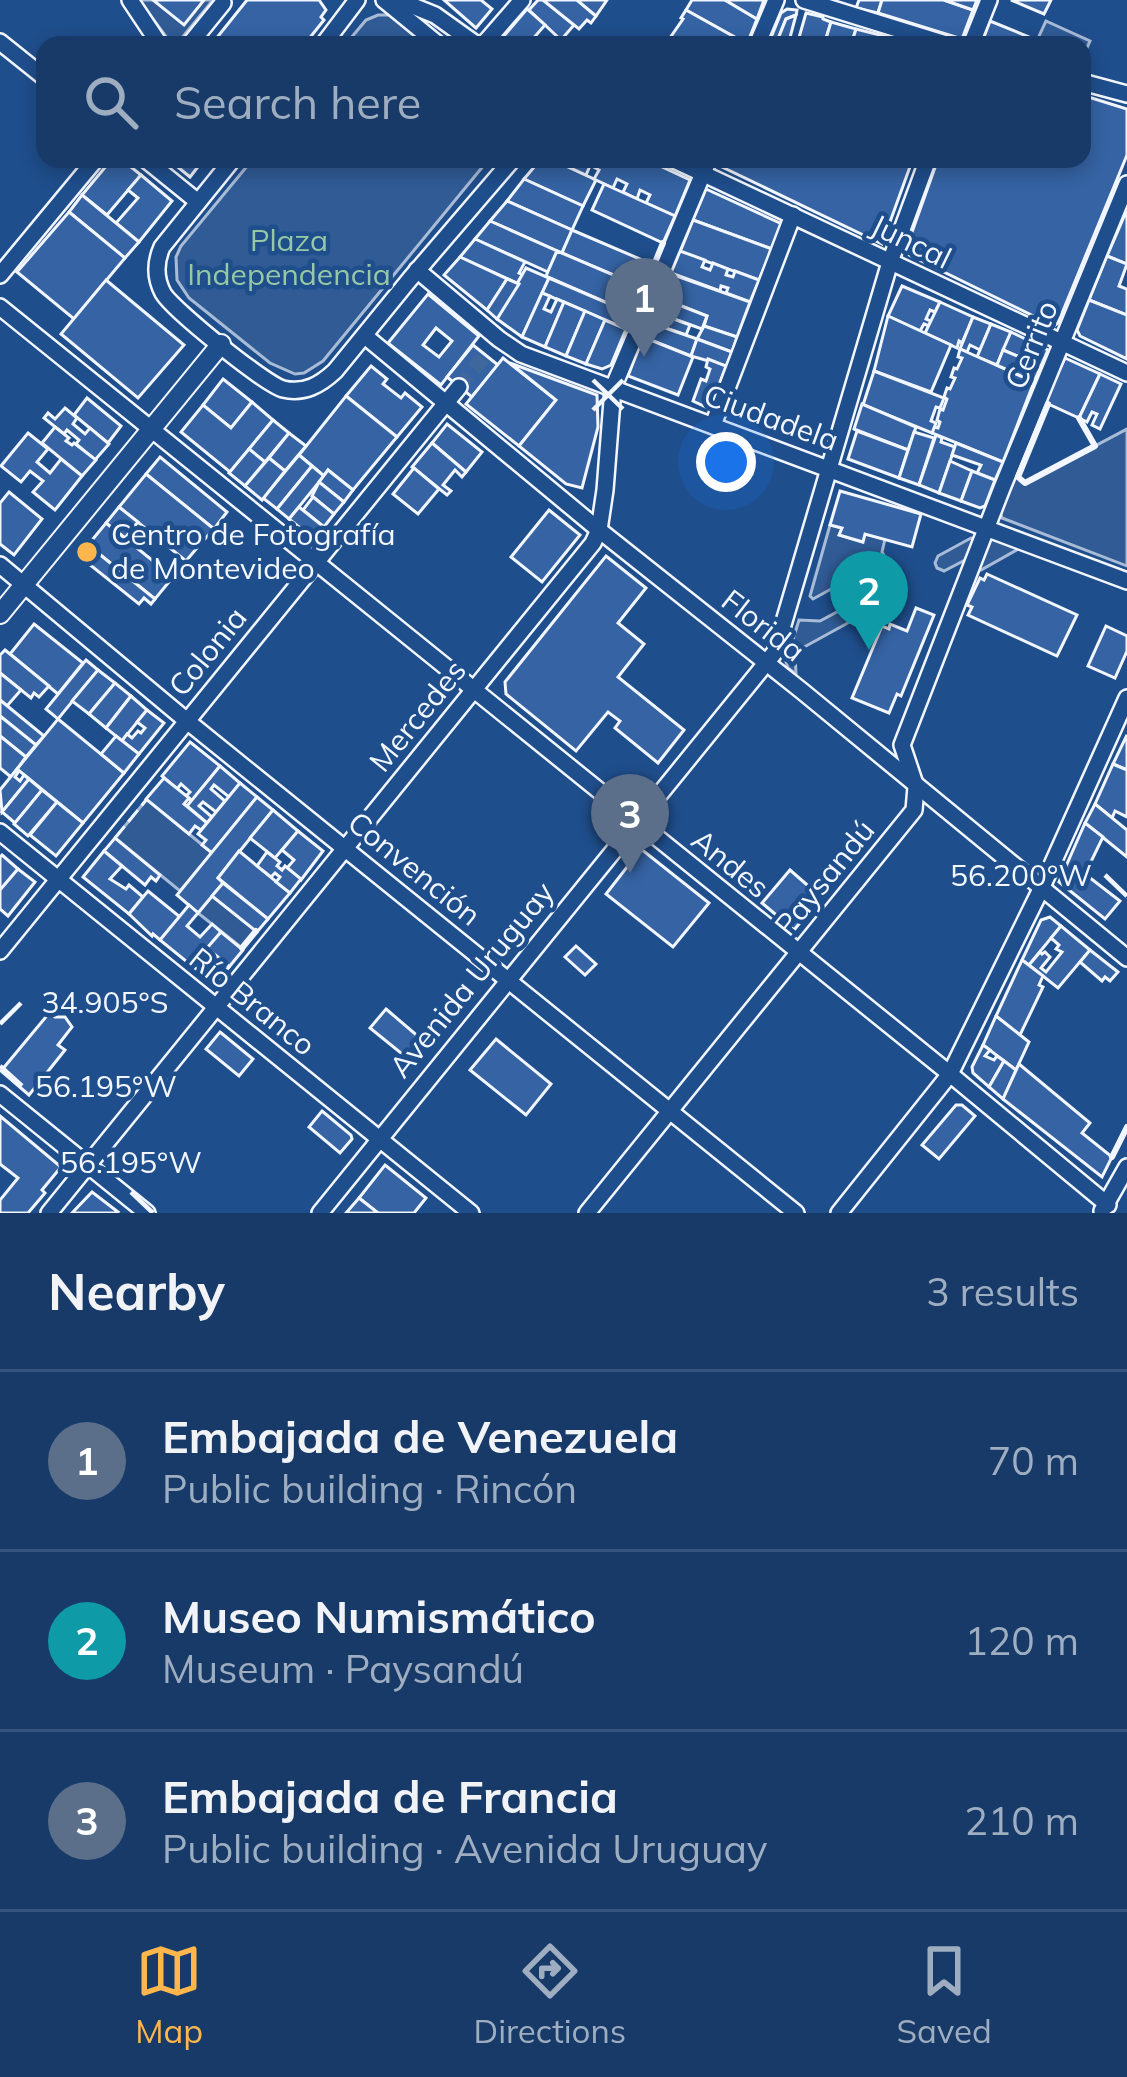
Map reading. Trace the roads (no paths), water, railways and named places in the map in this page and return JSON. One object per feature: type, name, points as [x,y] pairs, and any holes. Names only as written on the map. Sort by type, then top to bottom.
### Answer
[{"type":"main road","points":[[0,614],[220,344]]},
{"type":"street","points":[[130,0],[154,36]]},
{"type":"street","points":[[329,36],[357,0]]},
{"type":"street","points":[[384,0],[428,36]]},
{"type":"street","points":[[398,0],[467,36]]},
{"type":"street","points":[[488,36],[522,0]]},
{"type":"street","points":[[761,36],[776,0]]},
{"type":"street","points":[[805,0],[921,36]]},
{"type":"street","points":[[975,36],[989,0]]},
{"type":"street","points":[[196,36],[223,3]]},
{"type":"street","points":[[0,42],[36,71]]},
{"type":"street","points":[[1091,84],[1127,94]]},
{"type":"street","points":[[0,275],[88,168]]},
{"type":"street","points":[[156,168],[198,202]]},
{"type":"street","points":[[226,168],[162,248],[156,271],[163,292],[169,302],[270,384],[301,390],[326,380],[505,168]]},
{"type":"street","name":"Mercedes","points":[[49,1213],[593,543],[605,490],[613,388],[705,168]]},
{"type":"street","name":"Juncal","points":[[710,168],[794,215],[1127,374]]},
{"type":"street","name":"Avenida Uruguay","points":[[320,1213],[778,645],[890,262],[925,168]]},
{"type":"street","name":"Cerrito","points":[[988,527],[1127,184]]},
{"type":"street","points":[[713,425],[794,215]]},
{"type":"street","name":"Ciudadela","points":[[418,270],[521,354],[1127,580]]},
{"type":"street","name":"Andes","points":[[0,307],[950,1074],[1104,1209]]},
{"type":"street","name":"Florida","points":[[365,336],[1127,958]]},
{"type":"street","points":[[486,355],[499,340]]},
{"type":"street","name":"Colonia","points":[[0,951],[459,388]]},
{"type":"street","points":[[916,787],[902,745],[988,527]]},
{"type":"street","name":"Convención","points":[[0,566],[796,1213]]},
{"type":"street","points":[[839,1213],[950,1074],[1127,698]]},
{"type":"street","name":"Paysandú","points":[[587,1213],[914,810],[916,787]]},
{"type":"street","name":"Río Branco","points":[[0,832],[471,1213]]},
{"type":"street","points":[[0,1094],[147,1213]]},
{"type":"street","points":[[1104,1209],[1127,1167]]},
{"type":"tunnel","points":[[459,387],[486,355]]},
{"type":"place","name":"Embajada de Venezuela","points":[[644,357]]},
{"type":"place","name":"Centro de Fotografía de Montevideo","points":[[87,552]]},
{"type":"place","name":"Museo Numismático","points":[[869,650]]},
{"type":"place","name":"Embajada de Francia","points":[[630,873]]},
{"type":"park label","name":"Plaza Independencia","points":[[289,258]]}]
